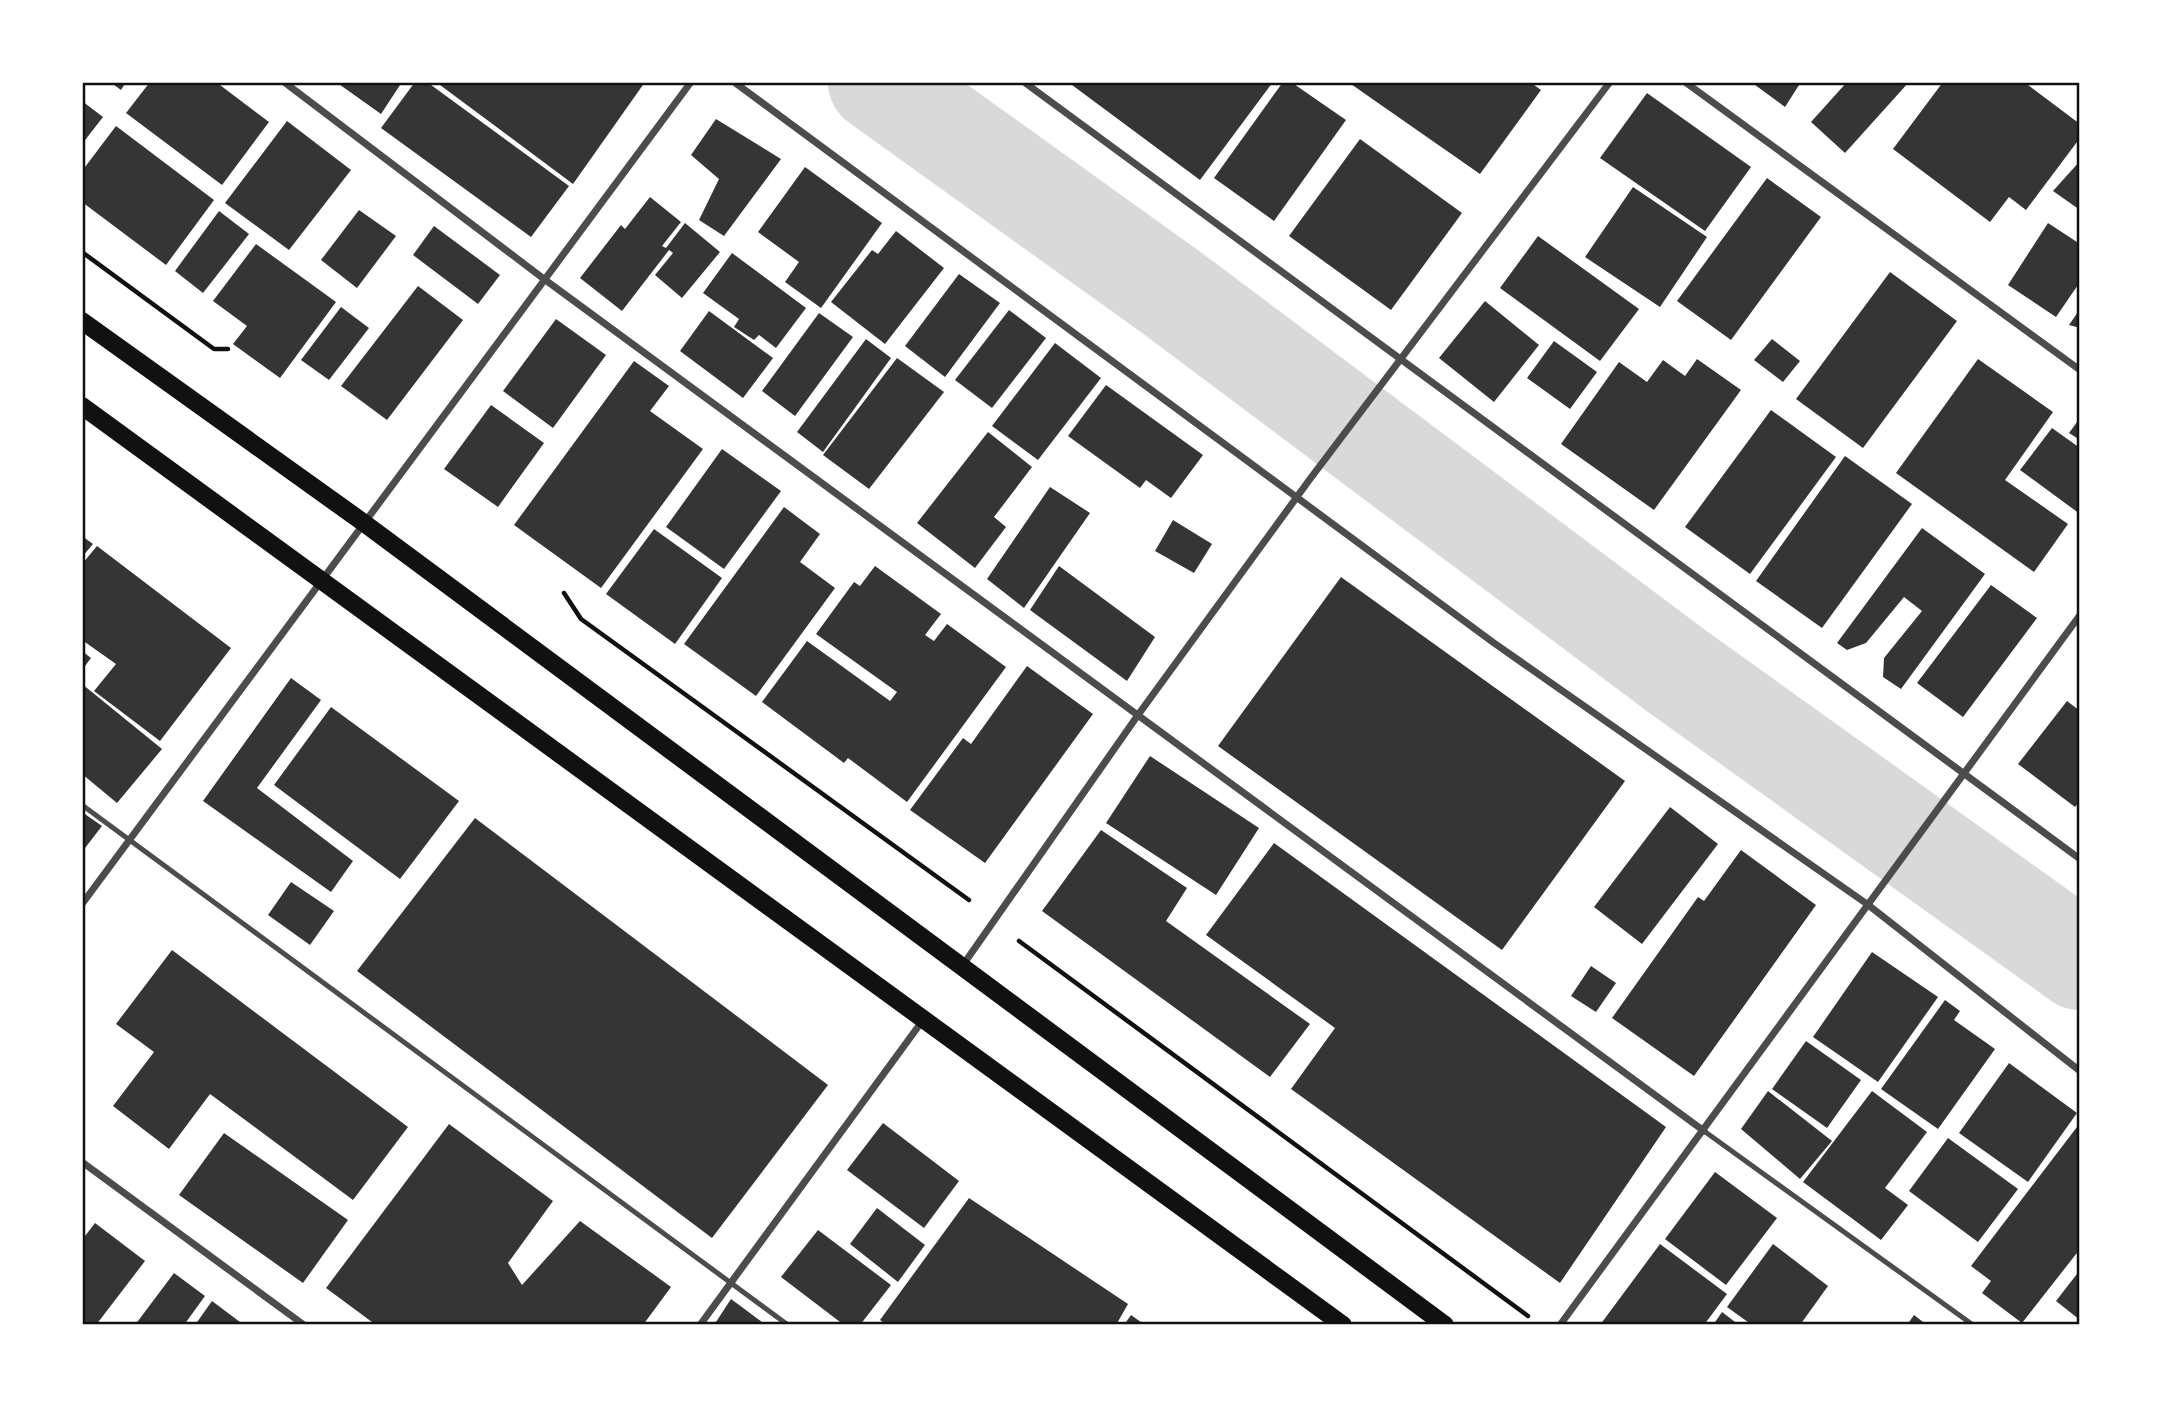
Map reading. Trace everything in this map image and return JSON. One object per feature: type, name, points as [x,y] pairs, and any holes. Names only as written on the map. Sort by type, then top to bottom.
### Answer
[{"type":"main road","points":[[82,321],[364,523],[963,965],[1437,1322]]},
{"type":"main road","points":[[82,406],[1343,1325]]},
{"type":"street","points":[[284,82],[544,279],[1704,1131]]},
{"type":"street","points":[[82,904],[691,82]]},
{"type":"street","points":[[734,82],[1494,643],[1867,904],[2080,1071]]},
{"type":"street","points":[[1024,82],[1346,320],[1403,358],[1588,499],[1789,643],[2080,859]]},
{"type":"street","points":[[963,965],[1138,715],[1297,496],[1610,82]]},
{"type":"street","points":[[1685,82],[2080,370]]},
{"type":"street","points":[[1560,1325],[1704,1131],[1961,773],[2080,615]]},
{"type":"street","points":[[700,1325],[925,1018]]},
{"type":"street","points":[[82,1162],[304,1325]]},
{"type":"lane","points":[[82,805],[788,1325]]},
{"type":"lane","points":[[1704,1131],[1973,1325]]},
{"type":"path","points":[[82,252],[214,349],[228,349]]},
{"type":"path","points":[[564,593],[581,619],[969,899]]},
{"type":"path","points":[[1024,945],[1532,1319]]},
{"type":"building","points":[[110,82],[126,82],[121,90]]},
{"type":"building","points":[[150,82],[216,82],[269,122],[222,185],[126,113]]},
{"type":"building","points":[[336,82],[402,82],[381,114]]},
{"type":"building","points":[[415,82],[427,82],[569,186],[531,237],[381,128]]},
{"type":"building","points":[[436,82],[645,82],[573,184]]},
{"type":"building","points":[[1068,82],[1273,82],[1200,180]]},
{"type":"building","points":[[1283,82],[1291,82],[1346,120],[1274,221],[1214,178]]},
{"type":"building","points":[[1348,82],[1530,82],[1541,90],[1480,174]]},
{"type":"building","points":[[1751,82],[1801,82],[1785,107]]},
{"type":"building","points":[[1847,82],[1909,82],[1845,153],[1811,122]]},
{"type":"building","points":[[1943,82],[2024,82],[2080,124],[2080,138],[2026,210],[2009,197],[1990,222],[1893,149]]},
{"type":"building","points":[[1647,93],[1751,167],[1705,231],[1600,158]]},
{"type":"building","points":[[82,101],[103,117],[82,144]]},
{"type":"building","points":[[716,119],[781,159],[724,236],[699,220],[719,179],[691,155]]},
{"type":"building","points":[[287,121],[351,170],[289,250],[225,203]]},
{"type":"building","points":[[116,126],[214,200],[166,265],[82,202],[82,171]]},
{"type":"building","points":[[1360,139],[1462,213],[1391,310],[1289,236]]},
{"type":"building","points":[[2080,161],[2080,210],[2053,191]]},
{"type":"building","points":[[805,167],[882,223],[821,308],[785,282],[799,262],[758,232]]},
{"type":"building","points":[[1767,178],[1821,217],[1731,340],[1677,301]]},
{"type":"building","points":[[1633,187],[1707,237],[1660,307],[1585,257]]},
{"type":"building","points":[[650,197],[681,222],[662,246],[666,248],[685,223],[720,252],[682,298],[655,275],[673,253],[669,250],[622,311],[580,278],[621,225],[625,229]]},
{"type":"building","points":[[359,210],[396,236],[357,288],[321,260]]},
{"type":"building","points":[[219,211],[249,234],[203,293],[175,271]]},
{"type":"building","points":[[2048,223],[2080,244],[2080,282],[2056,317],[2008,285]]},
{"type":"building","points":[[434,226],[500,275],[478,304],[413,255]]},
{"type":"building","points":[[896,231],[944,268],[885,344],[831,302],[872,250],[878,254]]},
{"type":"building","points":[[1538,236],[1639,309],[1600,361],[1500,288]]},
{"type":"building","points":[[256,244],[336,302],[280,378],[233,344],[247,326],[213,301]]},
{"type":"building","points":[[732,253],[806,308],[776,348],[759,335],[754,340],[734,327],[739,319],[703,293]]},
{"type":"building","points":[[1890,272],[1957,321],[1863,448],[1796,399]]},
{"type":"building","points":[[959,274],[1000,303],[945,377],[905,346]]},
{"type":"building","points":[[418,286],[463,320],[387,420],[341,386]]},
{"type":"building","points":[[1485,301],[1539,345],[1494,402],[1439,358]]},
{"type":"building","points":[[341,307],[369,328],[329,380],[301,360]]},
{"type":"building","points":[[2080,309],[2080,328],[2069,325]]},
{"type":"building","points":[[1009,310],[1046,338],[992,408],[955,380]]},
{"type":"building","points":[[709,311],[773,358],[743,398],[680,351]]},
{"type":"building","points":[[819,313],[853,337],[795,416],[762,391]]},
{"type":"building","points":[[556,319],[606,355],[553,428],[503,391]]},
{"type":"building","points":[[866,339],[891,358],[823,452],[797,432]]},
{"type":"building","points":[[1772,339],[1800,361],[1783,382],[1754,360]]},
{"type":"building","points":[[1554,341],[1597,372],[1570,409],[1527,378]]},
{"type":"building","points":[[1055,343],[1101,378],[1038,460],[992,426]]},
{"type":"building","points":[[897,358],[944,392],[869,489],[823,455]]},
{"type":"building","points":[[1697,359],[1741,390],[1654,510],[1561,444],[1619,362],[1647,382],[1663,360],[1685,376]]},
{"type":"building","points":[[1978,359],[2053,412],[2005,480],[2068,524],[2034,572],[1896,473]]},
{"type":"building","points":[[634,361],[669,386],[650,411],[703,449],[601,588],[514,525]]},
{"type":"building","points":[[1106,385],[1203,455],[1171,498],[1146,480],[1140,488],[1068,436]]},
{"type":"building","points":[[491,405],[544,443],[498,507],[444,469]]},
{"type":"building","points":[[1771,410],[1836,457],[1750,574],[1685,527]]},
{"type":"building","points":[[2080,418],[2080,440],[2069,433]]},
{"type":"building","points":[[2052,428],[2080,448],[2080,514],[2020,470]]},
{"type":"building","points":[[988,432],[1032,467],[994,517],[1006,527],[975,568],[917,523]]},
{"type":"building","points":[[722,449],[781,491],[724,569],[666,527]]},
{"type":"building","points":[[1845,456],[1912,504],[1822,628],[1756,581]]},
{"type":"building","points":[[1050,487],[1090,513],[1024,608],[987,579]]},
{"type":"building","points":[[784,507],[820,534],[800,562],[835,588],[756,696],[684,644]]},
{"type":"building","points":[[1173,520],[1212,544],[1194,573],[1155,551]]},
{"type":"building","points":[[1922,528],[1985,574],[1901,689],[1883,677],[1884,658],[1922,611],[1904,597],[1866,643],[1847,650],[1837,643]]},
{"type":"building","points":[[654,529],[722,578],[675,644],[606,594]]},
{"type":"building","points":[[82,536],[93,544],[82,557]]},
{"type":"building","points":[[97,546],[231,648],[160,741],[94,691],[116,664],[82,640],[82,564]]},
{"type":"building","points":[[875,566],[941,614],[925,635],[934,641],[947,624],[1006,667],[907,802],[848,758],[844,763],[762,702],[807,641],[890,701],[897,692],[816,634],[854,582],[860,586]]},
{"type":"building","points":[[1059,566],[1155,637],[1127,681],[1030,610]]},
{"type":"building","points":[[1341,577],[1625,781],[1502,950],[1218,746]]},
{"type":"building","points":[[1991,585],[2037,618],[1963,717],[1917,683]]},
{"type":"building","points":[[82,651],[91,658],[82,670]]},
{"type":"building","points":[[1027,666],[1093,714],[985,863],[910,810],[963,738],[971,744]]},
{"type":"building","points":[[291,678],[321,700],[257,788],[353,861],[331,892],[203,801]]},
{"type":"building","points":[[82,684],[162,749],[117,803],[82,774]]},
{"type":"building","points":[[2067,701],[2080,711],[2080,801],[2075,807],[2018,764]]},
{"type":"building","points":[[331,707],[459,801],[400,879],[274,785]]},
{"type":"building","points":[[1150,756],[1259,828],[1216,895],[1106,823]]},
{"type":"building","points":[[1670,807],[1718,844],[1642,944],[1594,907]]},
{"type":"building","points":[[82,812],[102,826],[82,852]]},
{"type":"building","points":[[475,818],[828,1085],[712,1238],[357,971]]},
{"type":"building","points":[[1101,830],[1187,888],[1166,921],[1310,1024],[1270,1077],[1042,911]]},
{"type":"building","points":[[1274,843],[1666,1127],[1560,1283],[1291,1089],[1335,1028],[1206,935]]},
{"type":"building","points":[[1741,850],[1816,905],[1694,1076],[1612,1018],[1698,897],[1704,901]]},
{"type":"building","points":[[291,882],[334,911],[310,945],[268,915]]},
{"type":"building","points":[[172,950],[408,1127],[353,1200],[210,1094],[169,1149],[113,1106],[154,1052],[116,1024]]},
{"type":"building","points":[[1872,952],[1938,997],[1878,1082],[1813,1037]]},
{"type":"building","points":[[1591,966],[1616,983],[1596,1012],[1571,996]]},
{"type":"building","points":[[1945,1000],[1960,1011],[1954,1020],[1995,1049],[1938,1129],[1881,1089]]},
{"type":"building","points":[[1806,1041],[1861,1080],[1827,1128],[1772,1089]]},
{"type":"building","points":[[2009,1063],[2077,1113],[2028,1182],[1959,1133]]},
{"type":"building","points":[[1768,1091],[1832,1141],[1800,1179],[1741,1129]]},
{"type":"building","points":[[1872,1091],[1927,1132],[1885,1188],[1908,1205],[1881,1240],[1803,1182]]},
{"type":"building","points":[[883,1123],[959,1181],[924,1228],[847,1170]]},
{"type":"building","points":[[2080,1123],[2080,1249],[2022,1323],[1982,1293],[1991,1281],[1971,1266]]},
{"type":"building","points":[[449,1124],[553,1201],[508,1263],[522,1285],[580,1221],[671,1287],[643,1325],[376,1325],[326,1288]]},
{"type":"building","points":[[224,1133],[348,1220],[303,1283],[179,1195]]},
{"type":"building","points":[[1948,1138],[2018,1189],[1978,1242],[1909,1191]]},
{"type":"building","points":[[1715,1172],[1777,1218],[1726,1285],[1665,1239]]},
{"type":"building","points":[[969,1198],[1128,1304],[1116,1325],[887,1325],[880,1320]]},
{"type":"building","points":[[877,1208],[925,1245],[898,1282],[850,1244]]},
{"type":"building","points":[[95,1223],[145,1261],[96,1325],[82,1325],[82,1240]]},
{"type":"building","points":[[818,1230],[891,1285],[860,1325],[844,1325],[781,1277]]},
{"type":"building","points":[[1660,1244],[1727,1294],[1704,1325],[1600,1325]]},
{"type":"building","points":[[1773,1244],[1828,1286],[1800,1325],[1752,1325],[1727,1307]]},
{"type":"building","points":[[2080,1270],[2080,1320],[2056,1301]]},
{"type":"building","points":[[174,1273],[205,1296],[184,1325],[135,1325]]},
{"type":"building","points":[[731,1299],[766,1325],[714,1325]]},
{"type":"building","points":[[212,1301],[244,1325],[195,1325]]},
{"type":"building","points":[[1722,1312],[1739,1325],[1713,1325]]},
{"type":"building","points":[[1131,1315],[1145,1325],[1124,1325]]},
{"type":"building","points":[[1914,1315],[1927,1325],[1907,1325]]},
{"type":"waterway","points":[[878,82],[1172,293],[1678,672],[2080,960]]}]
